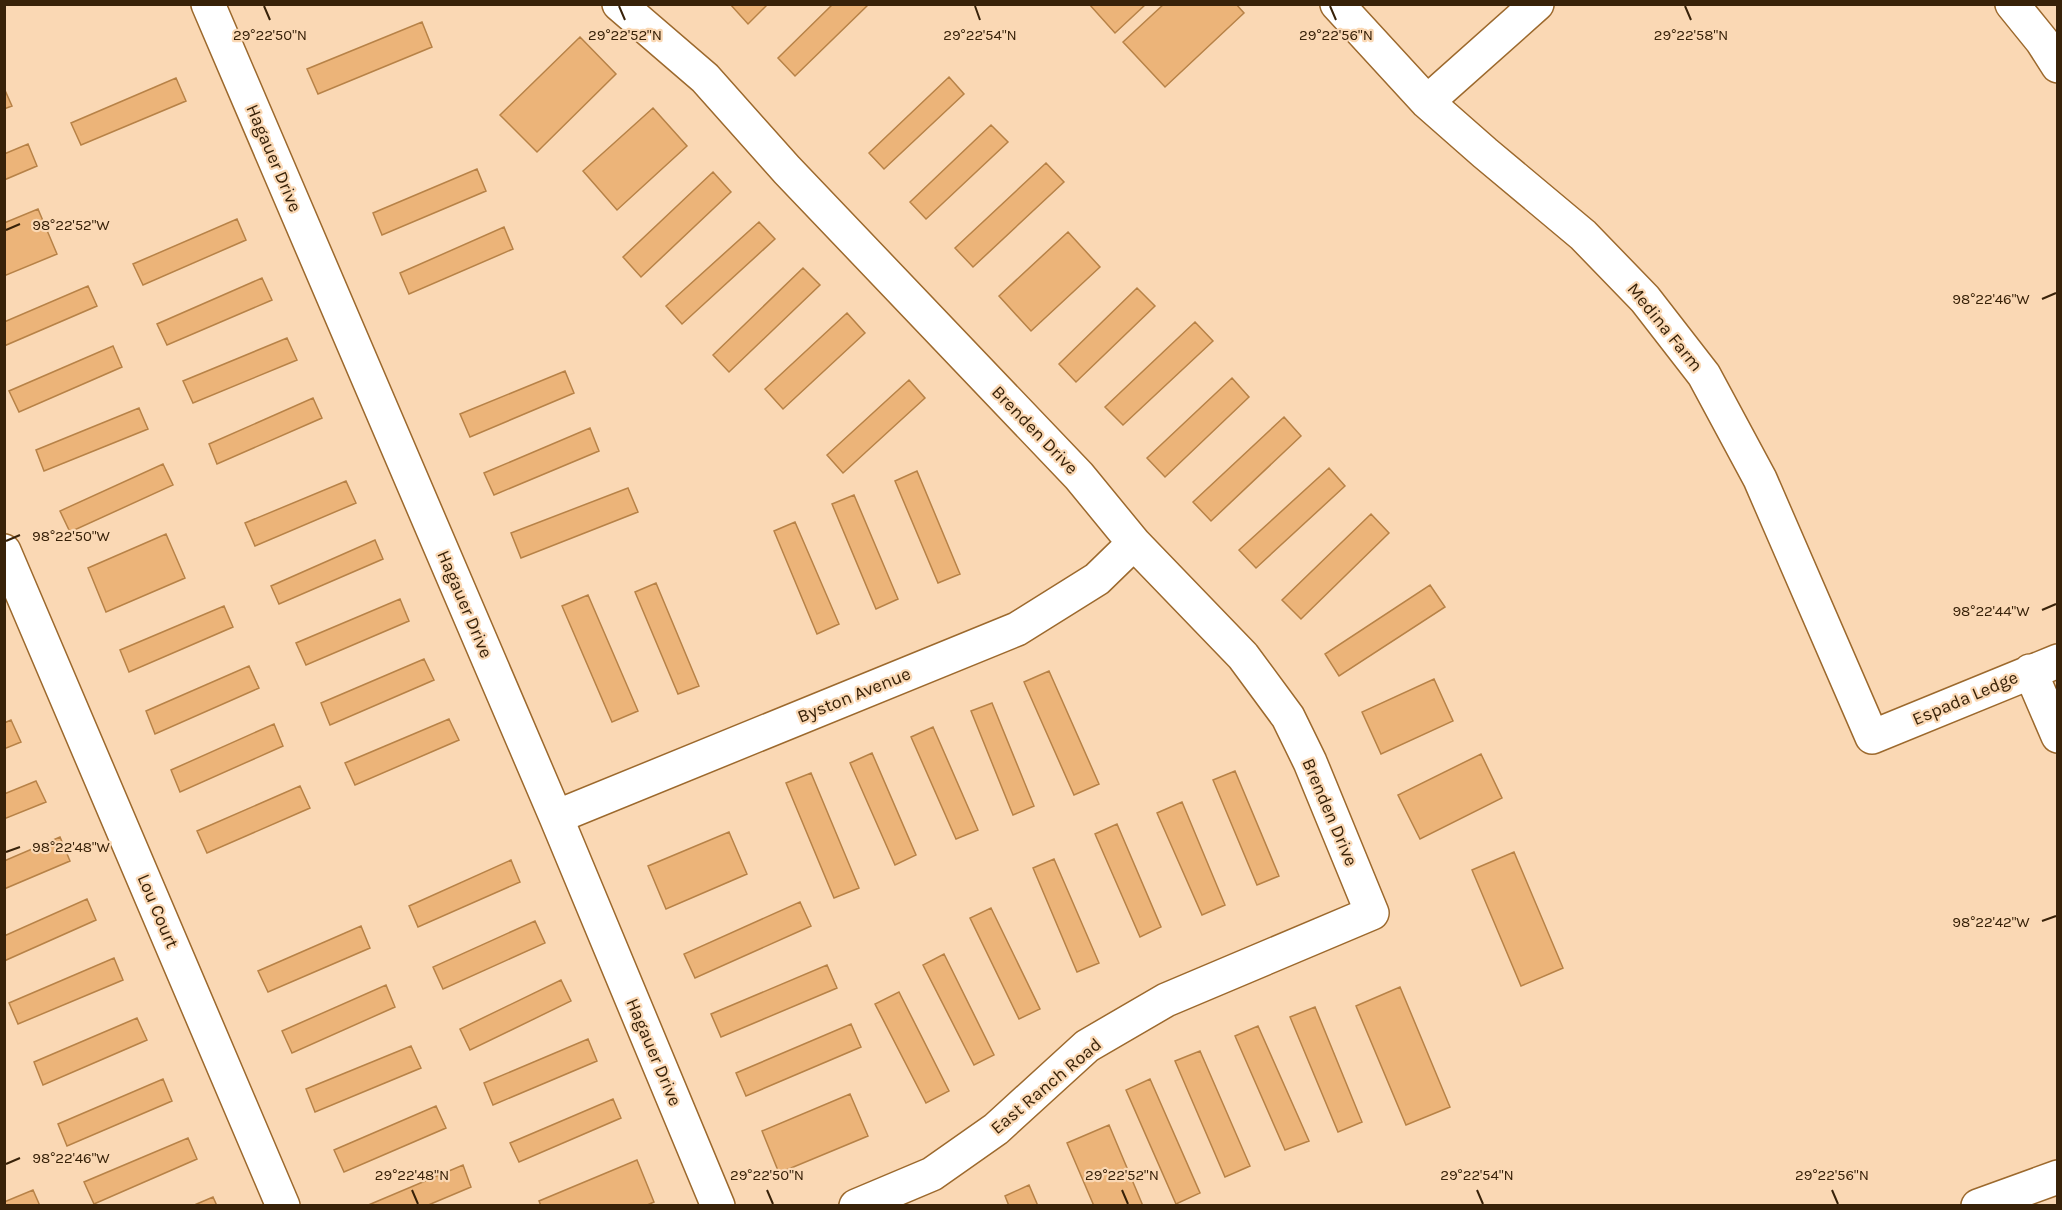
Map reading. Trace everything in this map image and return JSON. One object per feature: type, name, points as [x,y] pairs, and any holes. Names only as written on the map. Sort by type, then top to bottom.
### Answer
[{"type":"street","name":"Hagauer Drive","points":[[208,4],[556,817],[718,1206]]},
{"type":"street","name":"Brenden Drive","points":[[619,4],[705,78],[787,170],[1079,476],[1134,543],[1243,656],[1288,717],[1310,762],[1372,914]]},
{"type":"street","name":"Medina Farm","points":[[1337,4],[1427,102],[1583,235],[1645,299],[1704,375],[1760,479],[1872,737]]},
{"type":"street","points":[[1427,102],[1537,4]]},
{"type":"street","points":[[2012,4],[2042,41],[2058,66]]},
{"type":"street","name":"Byston Avenue","points":[[556,817],[1017,629],[1097,579],[1134,543]]},
{"type":"street","name":"Lou Court","points":[[4,550],[283,1206]]},
{"type":"street","points":[[2044,666],[2058,736]]},
{"type":"street","name":"Espada Ledge","points":[[1872,737],[2044,666]]},
{"type":"street","name":"East Ranch Road","points":[[856,1206],[932,1174],[996,1129],[1087,1046],[1166,1000],[1372,914]]},
{"type":"street","points":[[1978,1206],[2058,1177]]},
{"type":"building","points":[[730,4],[768,4],[748,24]]},
{"type":"building","points":[[833,4],[869,4],[795,76],[778,58]]},
{"type":"building","points":[[1089,4],[1146,4],[1115,33]]},
{"type":"building","points":[[1164,4],[1236,4],[1244,13],[1165,87],[1123,42]]},
{"type":"building","points":[[422,22],[432,47],[318,94],[307,69]]},
{"type":"building","points":[[580,37],[616,74],[537,152],[500,115]]},
{"type":"building","points":[[949,77],[964,94],[884,169],[869,153]]},
{"type":"building","points":[[176,78],[186,101],[81,145],[71,123]]},
{"type":"building","points":[[4,88],[12,106],[4,109]]},
{"type":"building","points":[[653,108],[687,146],[617,210],[583,171]]},
{"type":"building","points":[[991,125],[1008,142],[926,219],[910,202]]},
{"type":"building","points":[[28,144],[37,166],[4,180],[4,154]]},
{"type":"building","points":[[1046,163],[1064,182],[973,267],[955,248]]},
{"type":"building","points":[[477,169],[486,191],[382,235],[373,213]]},
{"type":"building","points":[[713,172],[731,192],[641,277],[623,257]]},
{"type":"building","points":[[38,209],[57,254],[4,276],[4,223]]},
{"type":"building","points":[[237,219],[246,240],[143,285],[133,264]]},
{"type":"building","points":[[759,222],[775,239],[682,324],[666,306]]},
{"type":"building","points":[[504,227],[513,249],[409,294],[400,273]]},
{"type":"building","points":[[1068,232],[1100,267],[1031,331],[999,296]]},
{"type":"building","points":[[803,268],[820,285],[729,372],[713,355]]},
{"type":"building","points":[[262,278],[272,300],[167,345],[157,324]]},
{"type":"building","points":[[88,286],[97,306],[4,346],[4,322]]},
{"type":"building","points":[[1137,288],[1155,306],[1076,382],[1059,364]]},
{"type":"building","points":[[847,313],[865,333],[783,409],[765,389]]},
{"type":"building","points":[[1195,322],[1213,341],[1123,425],[1105,407]]},
{"type":"building","points":[[287,338],[297,360],[193,403],[183,381]]},
{"type":"building","points":[[113,346],[122,367],[19,412],[9,391]]},
{"type":"building","points":[[565,371],[574,393],[470,437],[460,414]]},
{"type":"building","points":[[1232,378],[1249,397],[1165,477],[1147,458]]},
{"type":"building","points":[[909,380],[925,398],[843,473],[827,455]]},
{"type":"building","points":[[313,398],[322,418],[217,464],[209,444]]},
{"type":"building","points":[[139,408],[148,429],[44,471],[36,450]]},
{"type":"building","points":[[1284,417],[1301,436],[1211,521],[1193,502]]},
{"type":"building","points":[[590,428],[599,451],[494,495],[484,473]]},
{"type":"building","points":[[163,464],[173,485],[70,532],[60,511]]},
{"type":"building","points":[[1329,468],[1345,486],[1256,568],[1239,550]]},
{"type":"building","points":[[917,471],[960,574],[938,583],[895,481]]},
{"type":"building","points":[[346,481],[356,503],[255,546],[245,523]]},
{"type":"building","points":[[628,488],[638,512],[521,558],[511,533]]},
{"type":"building","points":[[854,495],[898,599],[876,609],[832,504]]},
{"type":"building","points":[[1371,514],[1389,533],[1301,619],[1282,600]]},
{"type":"building","points":[[795,522],[839,624],[817,634],[774,531]]},
{"type":"building","points":[[166,534],[185,578],[106,612],[88,568]]},
{"type":"building","points":[[375,540],[383,559],[279,604],[271,586]]},
{"type":"building","points":[[656,583],[699,686],[678,694],[635,592]]},
{"type":"building","points":[[1430,585],[1445,607],[1339,676],[1325,654]]},
{"type":"building","points":[[588,595],[638,711],[612,722],[562,606]]},
{"type":"building","points":[[400,599],[409,621],[306,665],[296,643]]},
{"type":"building","points":[[224,606],[233,627],[129,672],[120,650]]},
{"type":"building","points":[[424,659],[434,680],[330,725],[321,703]]},
{"type":"building","points":[[249,666],[259,688],[155,734],[146,711]]},
{"type":"building","points":[[1049,671],[1099,784],[1074,795],[1024,682]]},
{"type":"building","points":[[1434,679],[1453,721],[1381,754],[1362,712]]},
{"type":"building","points":[[992,703],[1034,806],[1013,815],[971,711]]},
{"type":"building","points":[[449,719],[459,740],[355,785],[345,763]]},
{"type":"building","points":[[11,720],[21,742],[4,749],[4,723]]},
{"type":"building","points":[[274,724],[283,746],[180,792],[171,770]]},
{"type":"building","points":[[933,727],[978,830],[956,839],[911,737]]},
{"type":"building","points":[[872,753],[916,855],[895,865],[850,763]]},
{"type":"building","points":[[1481,754],[1502,798],[1420,839],[1398,795]]},
{"type":"building","points":[[1235,771],[1279,876],[1257,885],[1213,780]]},
{"type":"building","points":[[811,773],[859,888],[834,898],[786,783]]},
{"type":"building","points":[[36,781],[46,802],[4,819],[4,794]]},
{"type":"building","points":[[300,786],[310,808],[207,853],[197,831]]},
{"type":"building","points":[[1182,802],[1225,905],[1202,915],[1157,813]]},
{"type":"building","points":[[1117,824],[1161,927],[1140,937],[1095,834]]},
{"type":"building","points":[[729,832],[747,874],[666,909],[648,866]]},
{"type":"building","points":[[60,837],[70,861],[4,889],[4,861]]},
{"type":"building","points":[[1514,852],[1563,968],[1521,986],[1472,870]]},
{"type":"building","points":[[1054,859],[1099,963],[1077,972],[1033,868]]},
{"type":"building","points":[[511,860],[520,882],[418,927],[409,906]]},
{"type":"building","points":[[87,899],[96,920],[4,961],[4,936]]},
{"type":"building","points":[[800,902],[811,926],[695,978],[684,954]]},
{"type":"building","points":[[991,908],[1040,1009],[1019,1019],[970,918]]},
{"type":"building","points":[[535,921],[545,943],[443,989],[433,967]]},
{"type":"building","points":[[361,926],[370,948],[268,992],[258,971]]},
{"type":"building","points":[[944,954],[994,1055],[974,1065],[923,965]]},
{"type":"building","points":[[114,958],[123,980],[18,1024],[9,1003]]},
{"type":"building","points":[[827,965],[837,988],[721,1037],[711,1014]]},
{"type":"building","points":[[561,980],[571,1001],[470,1050],[460,1029]]},
{"type":"building","points":[[386,985],[395,1007],[292,1053],[282,1031]]},
{"type":"building","points":[[1400,987],[1450,1107],[1406,1125],[1356,1006]]},
{"type":"building","points":[[899,992],[949,1091],[926,1103],[875,1004]]},
{"type":"building","points":[[1315,1007],[1362,1122],[1338,1132],[1290,1017]]},
{"type":"building","points":[[137,1018],[147,1040],[43,1085],[34,1062]]},
{"type":"building","points":[[851,1024],[861,1047],[746,1096],[736,1073]]},
{"type":"building","points":[[1258,1026],[1309,1141],[1285,1150],[1235,1036]]},
{"type":"building","points":[[588,1039],[597,1061],[493,1105],[484,1083]]},
{"type":"building","points":[[411,1046],[421,1068],[315,1112],[306,1089]]},
{"type":"building","points":[[1200,1051],[1250,1166],[1225,1177],[1175,1061]]},
{"type":"building","points":[[163,1079],[172,1101],[67,1146],[58,1124]]},
{"type":"building","points":[[1150,1079],[1200,1193],[1176,1204],[1126,1090]]},
{"type":"building","points":[[850,1094],[868,1136],[779,1173],[762,1131]]},
{"type":"building","points":[[613,1099],[621,1118],[519,1162],[510,1143]]},
{"type":"building","points":[[436,1106],[446,1128],[344,1172],[334,1150]]},
{"type":"building","points":[[1109,1125],[1143,1206],[1094,1206],[1067,1143]]},
{"type":"building","points":[[188,1138],[197,1159],[94,1204],[84,1182]]},
{"type":"building","points":[[637,1160],[654,1202],[645,1206],[541,1206],[539,1201]]},
{"type":"building","points":[[463,1165],[471,1187],[426,1206],[366,1206]]},
{"type":"building","points":[[1029,1185],[1038,1206],[1009,1206],[1005,1196]]},
{"type":"building","points":[[33,1190],[40,1206],[4,1206],[4,1202]]},
{"type":"building","points":[[213,1197],[217,1206],[192,1206]]}]
